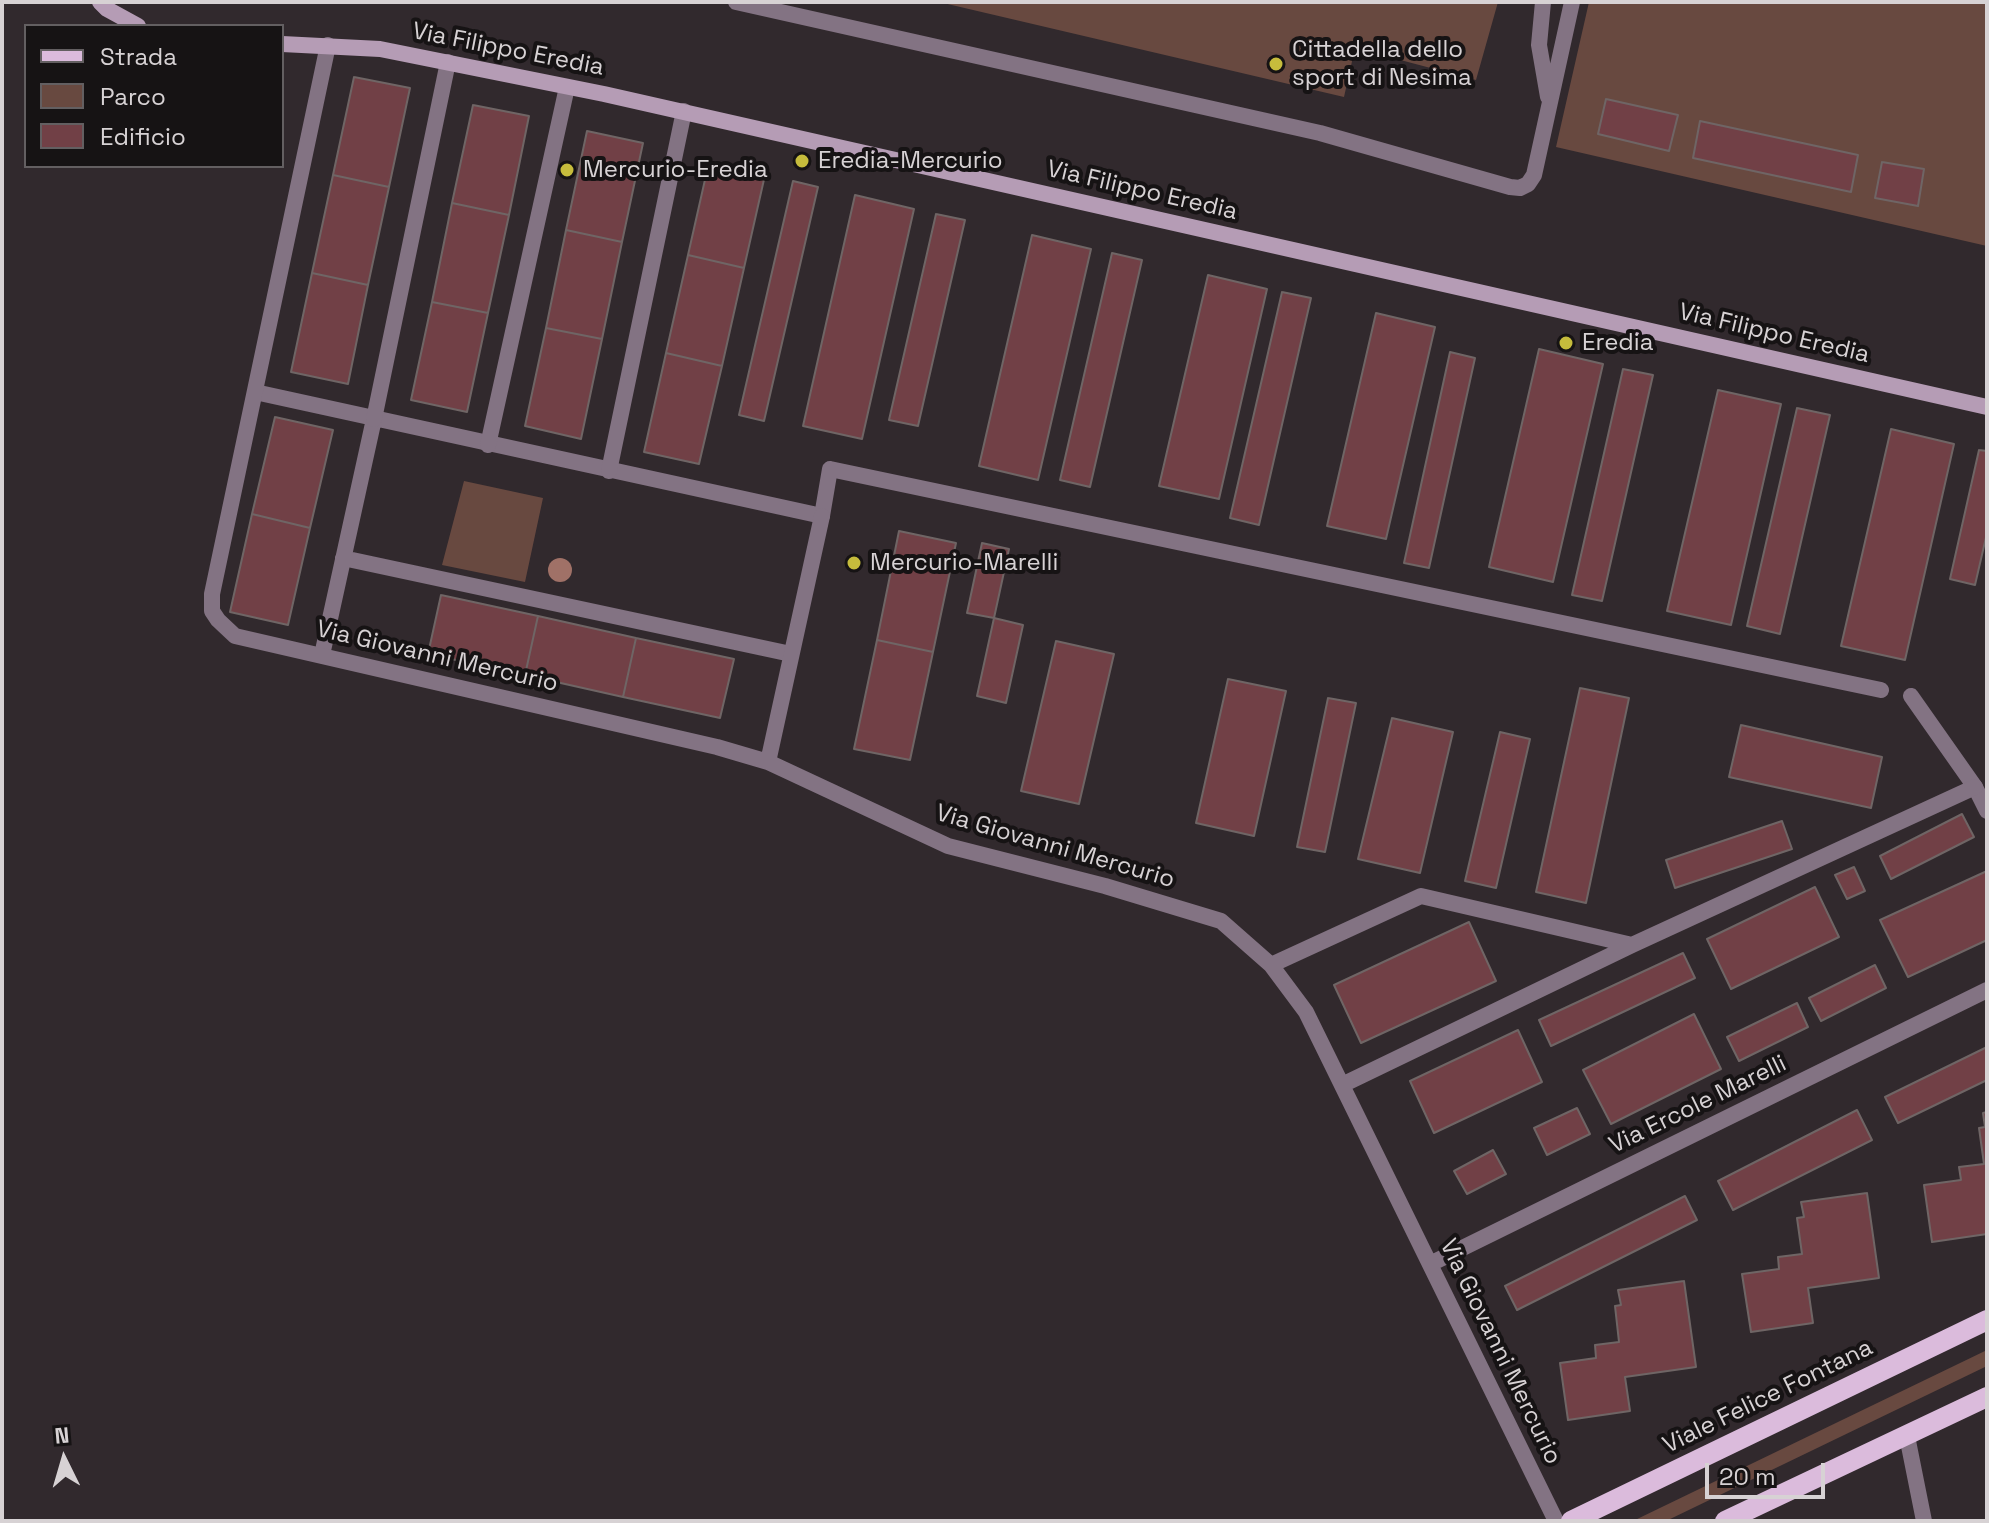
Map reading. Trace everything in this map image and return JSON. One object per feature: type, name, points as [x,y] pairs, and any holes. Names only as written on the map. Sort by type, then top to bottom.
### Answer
[{"type":"main road","points":[[100,2],[134,24]]},
{"type":"main road","name":"Via Filippo Eredia","points":[[284,44],[380,49],[684,111],[1987,407]]},
{"type":"main road","name":"Viale Felice Fontana","points":[[1571,1521],[1987,1320]]},
{"type":"main road","points":[[1730,1520],[1987,1397]]},
{"type":"street","points":[[736,2],[1320,133],[1520,188],[1528,184],[1534,175],[1572,2]]},
{"type":"street","points":[[1543,2],[1539,45],[1549,107]]},
{"type":"street","points":[[328,45],[255,392],[822,516]]},
{"type":"street","points":[[322,655],[448,62]]},
{"type":"street","points":[[488,445],[567,87]]},
{"type":"street","points":[[609,471],[684,111]]},
{"type":"street","name":"Via Giovanni Mercurio","points":[[255,392],[212,594],[212,611],[235,636],[717,747],[768,762],[948,846],[1105,886],[1221,921],[1271,965],[1306,1012],[1556,1521]]},
{"type":"street","points":[[768,762],[830,469],[1881,690]]},
{"type":"street","points":[[343,558],[791,654]]},
{"type":"street","points":[[1911,696],[1975,787],[1987,811]]},
{"type":"street","points":[[1342,1085],[1632,945],[1975,787]]},
{"type":"street","points":[[1271,965],[1421,896],[1632,945]]},
{"type":"street","name":"Via Ercole Marelli","points":[[1430,1264],[1987,990]]},
{"type":"street","points":[[1907,1436],[1924,1521]]},
{"type":"green space","name":"Cittadella dello sport di Nesima","points":[[939,2],[1498,2],[1476,80],[1355,48],[1344,97]]},
{"type":"green space","points":[[1589,2],[1987,2],[1987,246],[1556,147]]},
{"type":"green space","points":[[464,481],[543,498],[525,582],[442,565]]},
{"type":"green space","points":[[1987,1350],[1987,1366],[1666,1521],[1633,1521]]},
{"type":"building","points":[[354,77],[410,88],[389,187],[333,175]]},
{"type":"building","points":[[1606,99],[1678,115],[1669,151],[1598,134]]},
{"type":"building","points":[[473,105],[529,116],[509,215],[452,203]]},
{"type":"building","points":[[1700,121],[1858,155],[1851,192],[1693,158]]},
{"type":"building","points":[[587,131],[643,143],[622,242],[566,230]]},
{"type":"building","points":[[709,162],[765,175],[744,268],[688,255]]},
{"type":"building","points":[[1882,162],[1924,169],[1918,206],[1875,198]]},
{"type":"building","points":[[333,175],[389,187],[368,285],[312,273]]},
{"type":"building","points":[[793,181],[818,187],[764,421],[739,415]]},
{"type":"building","points":[[855,195],[914,209],[862,439],[803,426]]},
{"type":"building","points":[[452,203],[509,215],[488,313],[432,302]]},
{"type":"building","points":[[936,214],[965,220],[918,426],[889,420]]},
{"type":"building","points":[[566,230],[622,242],[602,339],[546,328]]},
{"type":"building","points":[[1032,235],[1091,249],[1038,480],[979,466]]},
{"type":"building","points":[[1112,253],[1142,260],[1090,487],[1060,480]]},
{"type":"building","points":[[688,255],[744,268],[722,366],[666,353]]},
{"type":"building","points":[[312,273],[368,285],[348,384],[291,372]]},
{"type":"building","points":[[1208,275],[1267,289],[1219,499],[1159,486]]},
{"type":"building","points":[[1282,292],[1311,298],[1259,525],[1230,518]]},
{"type":"building","points":[[432,302],[488,313],[467,412],[411,400]]},
{"type":"building","points":[[1376,313],[1435,327],[1386,539],[1327,526]]},
{"type":"building","points":[[546,328],[602,339],[581,439],[525,426]]},
{"type":"building","points":[[1539,349],[1603,364],[1553,582],[1489,567]]},
{"type":"building","points":[[1450,352],[1475,358],[1429,568],[1404,563]]},
{"type":"building","points":[[666,353],[722,366],[699,464],[644,452]]},
{"type":"building","points":[[1623,369],[1653,375],[1602,601],[1572,595]]},
{"type":"building","points":[[1718,390],[1781,404],[1731,625],[1667,611]]},
{"type":"building","points":[[1797,408],[1830,415],[1780,634],[1747,626]]},
{"type":"building","points":[[275,417],[333,430],[310,528],[252,514]]},
{"type":"building","points":[[1891,429],[1954,444],[1905,660],[1841,646]]},
{"type":"building","points":[[1979,450],[1987,451],[1987,533],[1975,585],[1950,579]]},
{"type":"building","points":[[252,514],[310,528],[288,625],[230,612]]},
{"type":"building","points":[[899,531],[956,543],[933,652],[877,640]]},
{"type":"building","points":[[982,543],[1009,549],[994,618],[967,613]]},
{"type":"building","points":[[441,595],[538,616],[525,675],[428,654]]},
{"type":"building","points":[[538,616],[636,638],[623,697],[525,675]]},
{"type":"building","points":[[994,618],[1023,625],[1006,703],[977,696]]},
{"type":"building","points":[[636,638],[734,659],[720,718],[623,697]]},
{"type":"building","points":[[877,640],[933,652],[910,760],[854,749]]},
{"type":"building","points":[[1056,641],[1114,654],[1079,804],[1021,791]]},
{"type":"building","points":[[1228,679],[1286,691],[1254,836],[1196,823]]},
{"type":"building","points":[[1580,688],[1629,698],[1586,903],[1536,892]]},
{"type":"building","points":[[1328,698],[1356,703],[1325,852],[1297,847]]},
{"type":"building","points":[[1392,718],[1453,732],[1420,873],[1358,859]]},
{"type":"building","points":[[1741,725],[1882,757],[1871,808],[1729,777]]},
{"type":"building","points":[[1500,732],[1530,739],[1496,888],[1465,881]]},
{"type":"building","points":[[1962,814],[1974,837],[1891,879],[1880,856]]},
{"type":"building","points":[[1782,821],[1792,849],[1675,888],[1666,860]]},
{"type":"building","points":[[1854,867],[1865,891],[1847,899],[1835,875]]},
{"type":"building","points":[[1987,871],[1987,940],[1908,977],[1880,920]]},
{"type":"building","points":[[1815,887],[1839,937],[1731,989],[1707,939]]},
{"type":"building","points":[[1469,922],[1496,981],[1361,1043],[1334,985]]},
{"type":"building","points":[[1683,953],[1695,978],[1551,1046],[1539,1020]]},
{"type":"building","points":[[1875,965],[1886,988],[1821,1021],[1809,998]]},
{"type":"building","points":[[1797,1003],[1808,1027],[1739,1061],[1727,1037]]},
{"type":"building","points":[[1694,1014],[1721,1069],[1611,1124],[1583,1070]]},
{"type":"building","points":[[1518,1030],[1542,1082],[1434,1133],[1410,1081]]},
{"type":"building","points":[[1987,1047],[1987,1080],[1898,1123],[1885,1097]]},
{"type":"building","points":[[1577,1108],[1590,1134],[1547,1155],[1534,1128]]},
{"type":"building","points":[[1857,1110],[1872,1140],[1733,1210],[1718,1181]]},
{"type":"building","points":[[1987,1112],[1987,1234],[1932,1242],[1924,1185],[1961,1180],[1959,1167],[1984,1164],[1979,1128],[1985,1127],[1983,1113]]},
{"type":"building","points":[[1493,1150],[1506,1174],[1467,1194],[1454,1171]]},
{"type":"building","points":[[1867,1193],[1879,1278],[1808,1288],[1813,1323],[1751,1332],[1742,1274],[1779,1269],[1778,1257],[1802,1254],[1797,1218],[1804,1217],[1801,1202]]},
{"type":"building","points":[[1685,1196],[1697,1220],[1517,1310],[1505,1286]]},
{"type":"building","points":[[1684,1281],[1696,1367],[1625,1377],[1630,1411],[1568,1420],[1560,1363],[1596,1358],[1595,1345],[1619,1342],[1615,1306],[1621,1305],[1618,1290]]},
{"type":"place","name":"Cittadella dello sport di Nesima","points":[[1276,64]]},
{"type":"place","name":"Eredia-Mercurio","points":[[802,161]]},
{"type":"place","name":"Mercurio-Eredia","points":[[567,170]]},
{"type":"place","name":"Eredia","points":[[1566,343]]},
{"type":"place","name":"Mercurio-Marelli","points":[[854,563]]}]
